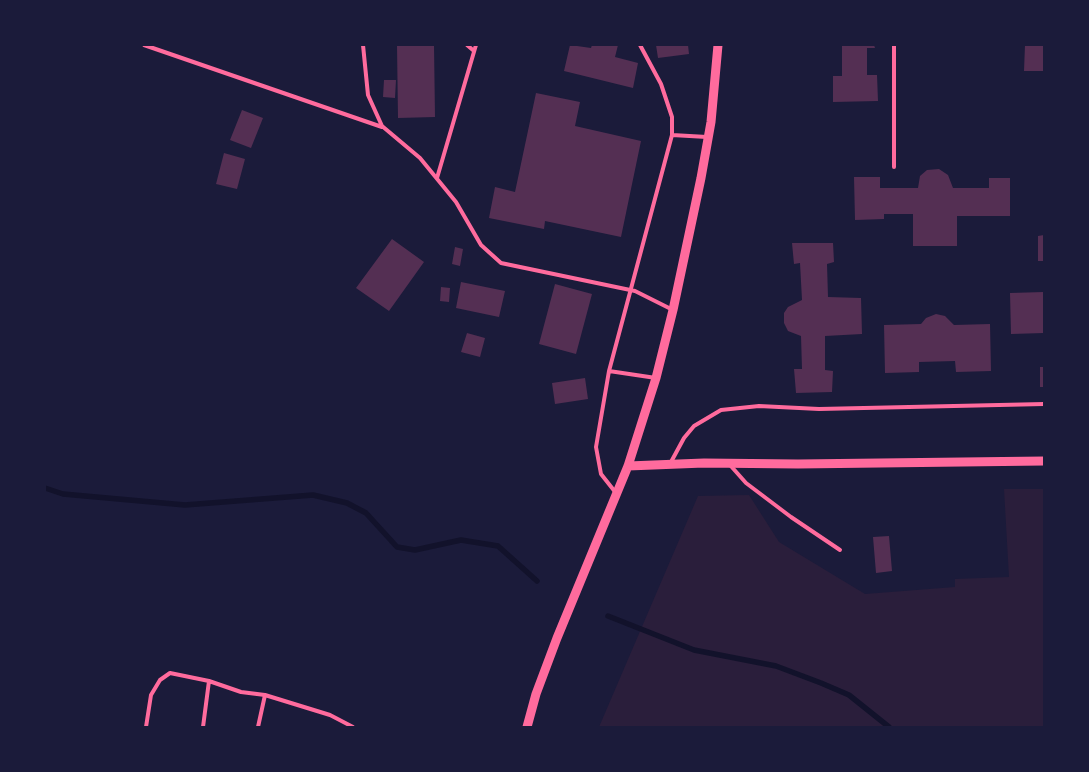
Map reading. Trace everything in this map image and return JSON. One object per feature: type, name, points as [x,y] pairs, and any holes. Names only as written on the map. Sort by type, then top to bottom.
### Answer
[{"type":"street","points":[[527,727],[536,694],[557,638],[628,466],[656,378],[673,310],[708,137],[718,45]]},
{"type":"street","points":[[628,466],[728,463],[1044,461]]},
{"type":"lane","points":[[144,45],[384,128],[420,158],[456,202],[481,245],[502,262],[631,290],[673,310]]},
{"type":"lane","points":[[363,45],[368,95],[384,128]]},
{"type":"lane","points":[[467,45],[474,51]]},
{"type":"lane","points":[[437,178],[476,45]]},
{"type":"lane","points":[[617,495],[600,474],[596,447],[609,370],[672,135],[672,117],[662,84],[640,45]]},
{"type":"lane","points":[[894,45],[894,167]]},
{"type":"lane","points":[[672,135],[708,137]]},
{"type":"lane","points":[[609,370],[656,378]]},
{"type":"lane","points":[[669,464],[684,438],[694,426],[721,410],[759,406],[819,409],[1044,404]]},
{"type":"lane","points":[[728,463],[746,483],[791,517],[840,550]]},
{"type":"lane","points":[[146,727],[151,695],[160,680],[170,673],[209,681],[241,692],[265,695],[330,715],[353,727]]},
{"type":"lane","points":[[203,727],[209,681]]},
{"type":"lane","points":[[258,727],[265,695]]},
{"type":"shaded area","points":[[1004,489],[1044,489],[1044,727],[599,727],[698,496],[749,495],[779,542],[865,594],[955,587],[955,579],[1009,577]]},
{"type":"building","points":[[397,45],[434,45],[435,117],[398,118]]},
{"type":"building","points":[[570,45],[591,48],[592,45],[618,45],[615,57],[638,63],[633,88],[564,71]]},
{"type":"building","points":[[656,45],[688,45],[689,54],[658,58]]},
{"type":"building","points":[[842,45],[874,45],[875,48],[867,48],[867,75],[877,75],[878,101],[833,102],[833,76],[842,76]]},
{"type":"building","points":[[1025,45],[1044,45],[1044,71],[1024,71]]},
{"type":"building","points":[[384,80],[396,80],[395,98],[383,97]]},
{"type":"building","points":[[536,93],[580,102],[575,126],[641,141],[621,237],[545,221],[544,229],[489,218],[495,187],[515,192]]},
{"type":"building","points":[[242,110],[263,118],[251,148],[230,140]]},
{"type":"building","points":[[224,153],[245,159],[237,189],[216,184]]},
{"type":"building","points":[[939,169],[948,175],[953,188],[989,188],[989,178],[1010,178],[1010,216],[957,216],[957,246],[913,246],[913,214],[884,214],[884,219],[855,220],[854,177],[880,177],[880,188],[918,188],[920,176],[927,170]]},
{"type":"building","points":[[1044,235],[1044,261],[1038,261],[1038,236]]},
{"type":"building","points":[[392,239],[424,262],[389,311],[356,288]]},
{"type":"building","points":[[792,243],[833,243],[834,262],[827,264],[828,297],[861,298],[862,334],[825,336],[825,370],[833,371],[832,392],[796,393],[794,369],[802,369],[801,336],[788,331],[784,323],[784,313],[788,307],[802,300],[800,263],[794,264]]},
{"type":"building","points":[[455,247],[463,249],[460,266],[452,264]]},
{"type":"building","points":[[461,282],[505,291],[499,317],[456,308]]},
{"type":"building","points":[[555,284],[592,294],[576,354],[539,344]]},
{"type":"building","points":[[441,287],[450,288],[449,302],[440,301]]},
{"type":"building","points":[[1044,292],[1044,333],[1011,334],[1010,293]]},
{"type":"building","points":[[936,314],[945,316],[954,325],[990,324],[991,371],[956,372],[955,361],[919,362],[919,372],[885,373],[884,325],[921,324],[926,318]]},
{"type":"building","points":[[467,333],[485,338],[480,357],[461,352]]},
{"type":"building","points":[[1040,367],[1044,367],[1044,387],[1040,387]]},
{"type":"building","points":[[585,378],[588,399],[555,404],[552,383]]},
{"type":"building","points":[[889,536],[892,571],[876,573],[873,537]]},
{"type":"waterway","points":[[45,488],[63,494],[185,505],[313,495],[347,503],[366,513],[397,547],[415,550],[461,540],[498,546],[537,581]]},
{"type":"waterway","points":[[608,616],[694,650],[776,666],[821,683],[849,695],[889,727]]}]
